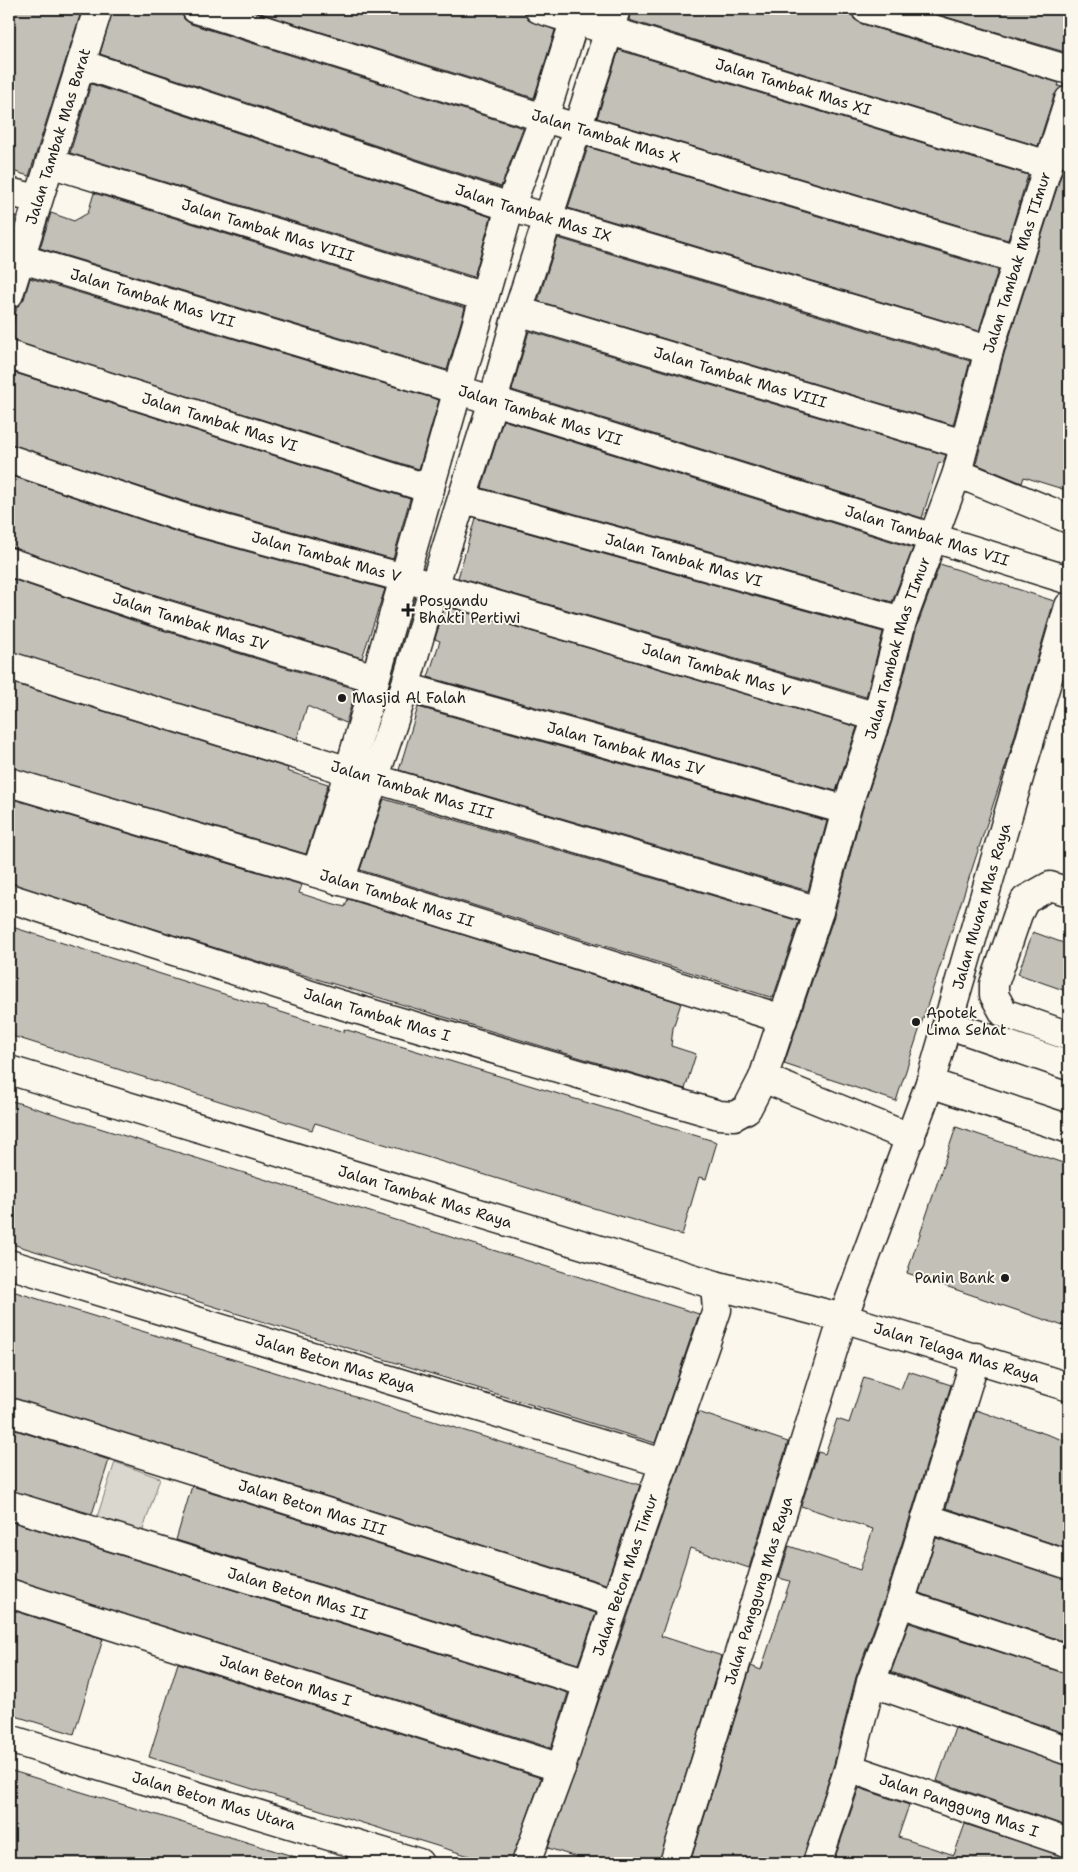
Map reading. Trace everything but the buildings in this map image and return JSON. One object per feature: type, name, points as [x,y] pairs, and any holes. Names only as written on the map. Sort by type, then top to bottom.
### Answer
[{"type":"street","name":"Jalan Tambak Mas Barat","points":[[9,294],[14,257],[38,199],[98,9]]},
{"type":"street","name":"Jalan Tambak Mas X","points":[[196,9],[544,118],[1017,259]]},
{"type":"street","name":"Jalan Tambak Mas XI","points":[[539,9],[613,20],[1048,165]]},
{"type":"street","points":[[866,9],[1069,70]]},
{"type":"street","points":[[328,877],[349,771],[484,297],[510,207],[544,118],[576,14]]},
{"type":"street","points":[[328,877],[376,779],[406,686],[434,587],[464,499],[518,310],[613,20]]},
{"type":"street","name":"Jalan Tambak Mas IX","points":[[81,64],[510,207],[989,350]]},
{"type":"street","name":"Jalan Tambak Mas TImur","points":[[747,1109],[763,1078],[819,911],[846,810],[877,717],[902,621],[957,473],[989,350],[1069,100]]},
{"type":"street","name":"Jalan Tambak Mas VIII","points":[[50,163],[484,297]]},
{"type":"street","points":[[9,192],[38,199]]},
{"type":"street","name":"Jalan Tambak Mas VII","points":[[14,257],[459,390],[1069,580]]},
{"type":"street","name":"Jalan Tambak Mas VIII","points":[[518,310],[963,444]]},
{"type":"street","name":"Jalan Tambak Mas VI","points":[[9,355],[430,490]]},
{"type":"street","name":"Jalan Tambak Mas V","points":[[9,459],[184,518],[404,578],[877,717]]},
{"type":"street","points":[[957,473],[1069,519]]},
{"type":"street","name":"Jalan Tambak Mas VI","points":[[464,499],[902,621]]},
{"type":"street","name":"Jalan Tambak Mas IV","points":[[9,562],[154,611],[375,678]]},
{"type":"street","name":"Jalan Muara Mas Raya","points":[[843,1318],[930,1083],[1069,606]]},
{"type":"street","name":"Jalan Tambak Mas III","points":[[9,666],[349,771],[819,911]]},
{"type":"street","name":"Jalan Tambak Mas IV","points":[[406,686],[846,810]]},
{"type":"street","name":"Jalan Tambak Mas II","points":[[9,782],[328,877],[783,1019]]},
{"type":"street","points":[[1060,889],[1026,900],[1018,914],[997,970],[994,995],[1004,1013],[1069,1036]]},
{"type":"street","name":"Jalan Tambak Mas I","points":[[9,898],[342,1005],[719,1115],[734,1116],[747,1109]]},
{"type":"street","points":[[947,1024],[1069,1066]]},
{"type":"street","name":"Jalan Tambak Mas Raya","points":[[9,1070],[715,1285],[843,1318]]},
{"type":"street","points":[[763,1078],[911,1138]]},
{"type":"street","points":[[930,1083],[1069,1130]]},
{"type":"street","name":"Jalan Beton Mas Raya","points":[[9,1264],[663,1463]]},
{"type":"street","name":"Jalan Beton Mas Timur","points":[[526,1863],[561,1768],[615,1603],[716,1310],[715,1285]]},
{"type":"street","name":"Jalan Telaga Mas Raya","points":[[843,1318],[976,1357],[1069,1387]]},
{"type":"street","name":"Jalan Panggung Mas Raya","points":[[674,1863],[843,1318]]},
{"type":"street","points":[[817,1863],[849,1768],[871,1682],[900,1603],[976,1357]]},
{"type":"street","name":"Jalan Beton Mas III","points":[[9,1412],[615,1603]]},
{"type":"street","name":"Jalan Beton Mas II","points":[[9,1506],[588,1683]]},
{"type":"street","points":[[926,1518],[1069,1564]]},
{"type":"street","name":"Jalan Beton Mas I","points":[[9,1593],[561,1768]]},
{"type":"street","points":[[900,1603],[1069,1659]]},
{"type":"street","points":[[871,1682],[1069,1750]]},
{"type":"street","name":"Jalan Beton Mas Utara","points":[[9,1739],[419,1863]]},
{"type":"street","name":"Jalan Panggung Mas I","points":[[849,1768],[1069,1842]]},
{"type":"shaded area","points":[[115,1462],[160,1478],[142,1533],[97,1517]]},
{"type":"place","name":"Posyandu Bhakti Pertiwi","points":[[408,610]]},
{"type":"place","name":"Masjid Al Falah","points":[[342,698]]},
{"type":"place","name":"Apotek Lima Sehat","points":[[916,1022]]},
{"type":"place","name":"Panin Bank","points":[[1005,1278]]}]
